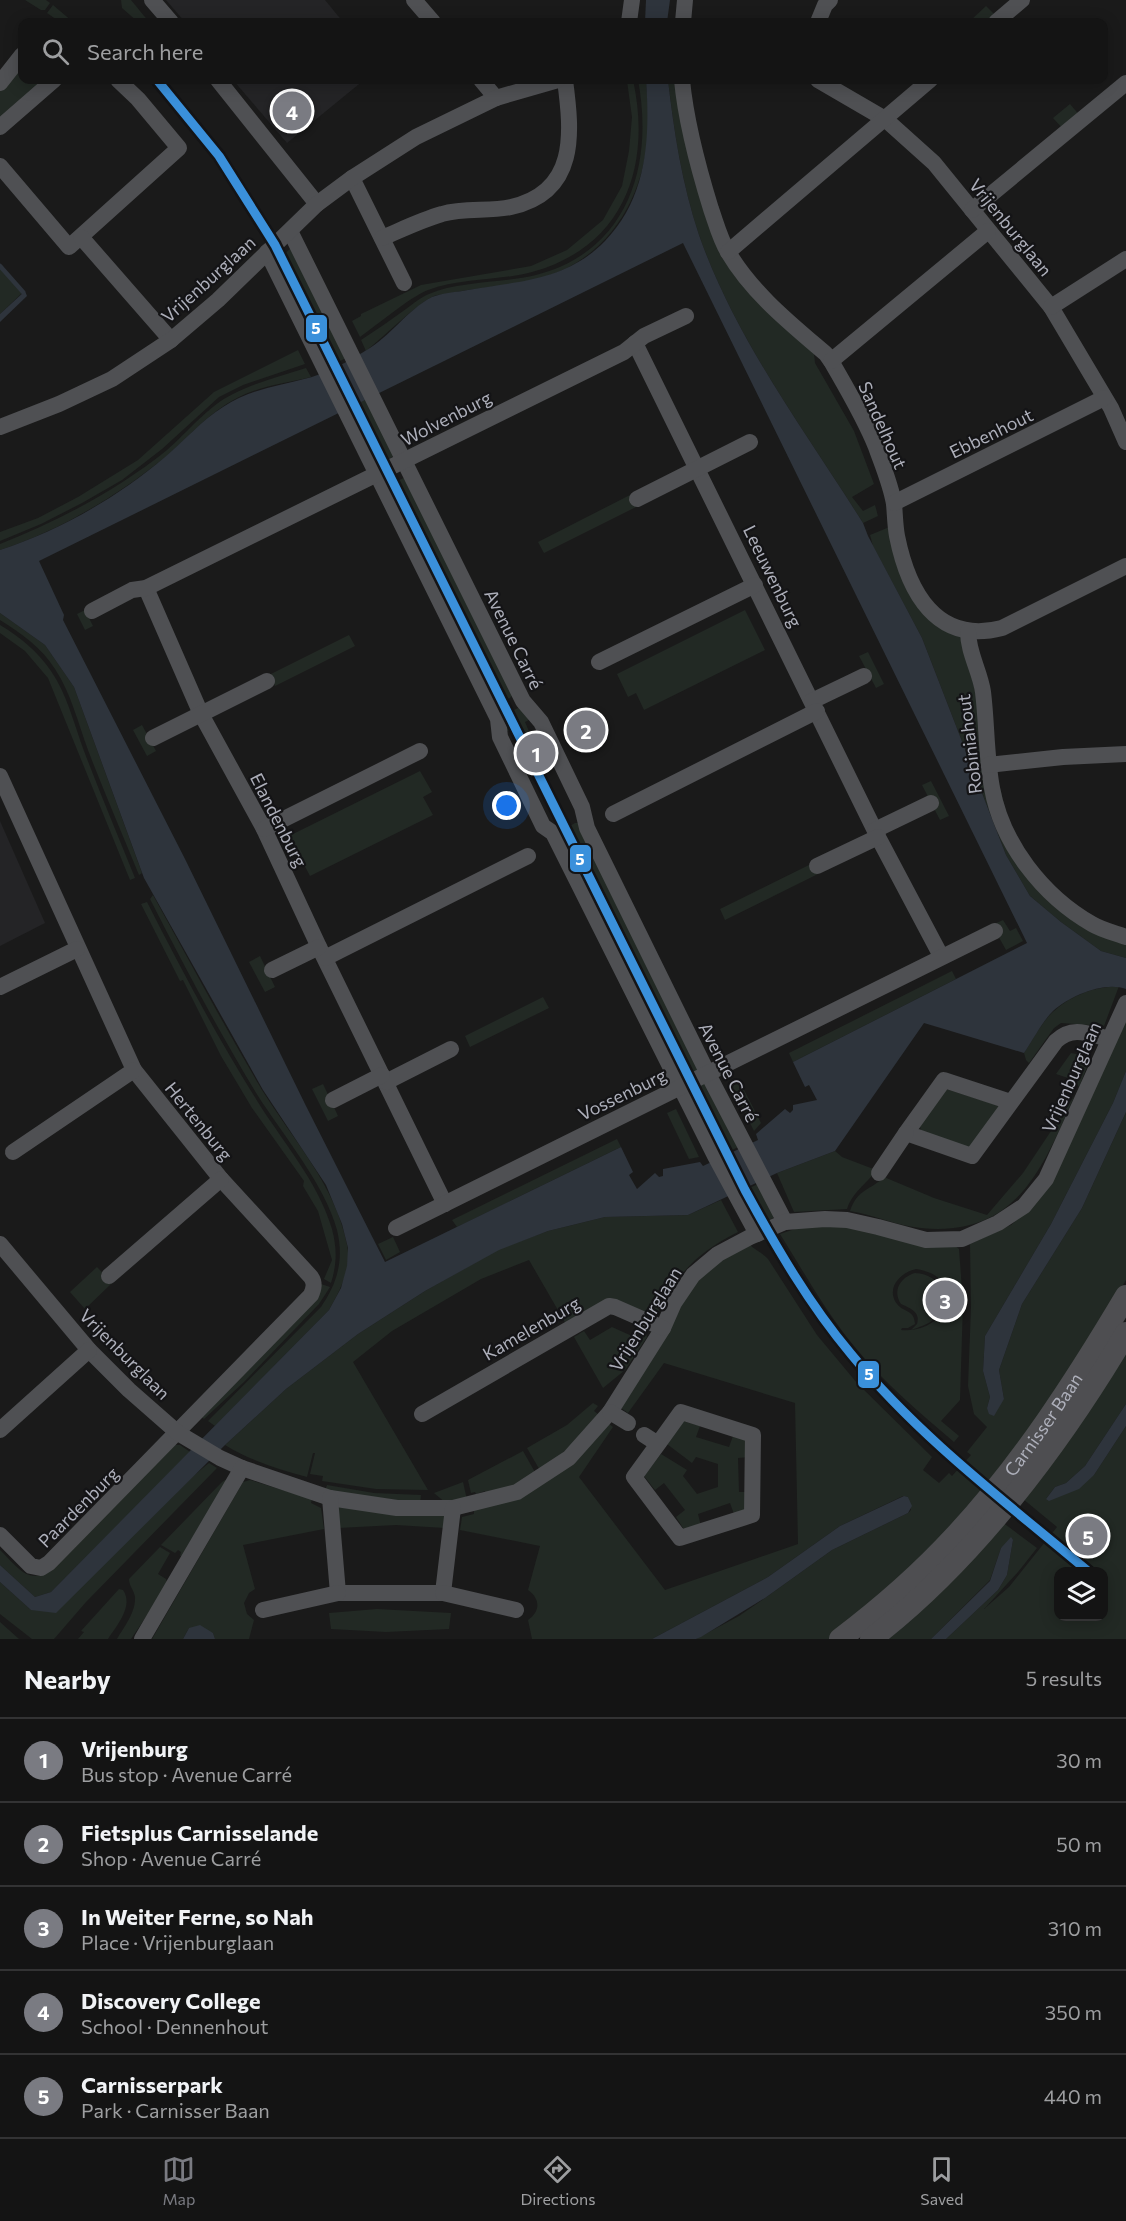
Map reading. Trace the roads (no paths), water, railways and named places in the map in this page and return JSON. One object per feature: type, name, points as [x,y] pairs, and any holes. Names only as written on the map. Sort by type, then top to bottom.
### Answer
[{"type":"main road","name":"Carnisser Baan","points":[[840,1639],[883,1606],[955,1536],[1051,1414],[1126,1296]]},
{"type":"main road","name":"Carnisser Baan","points":[[871,1639],[896,1620],[975,1541],[1020,1487],[1065,1426],[1126,1333]]},
{"type":"street","points":[[152,0],[168,18]]},
{"type":"street","points":[[414,0],[430,18]]},
{"type":"street","points":[[630,18],[632,0]]},
{"type":"street","points":[[683,18],[685,0]]},
{"type":"street","points":[[820,18],[825,5],[830,0]]},
{"type":"street","points":[[1001,18],[1022,0]]},
{"type":"street","points":[[0,83],[18,60]]},
{"type":"street","points":[[972,210],[1126,83]]},
{"type":"street","points":[[0,127],[49,84]]},
{"type":"street","points":[[0,166],[69,247],[179,148],[138,99],[122,84]]},
{"type":"street","points":[[221,84],[316,204]]},
{"type":"street","points":[[484,84],[496,98]]},
{"type":"street","name":"Vrijenburglaan","points":[[0,427],[59,404],[112,379],[171,339],[218,300],[316,204],[416,136],[496,98],[544,84]]},
{"type":"street","points":[[381,238],[443,213],[512,207],[544,194],[558,178],[566,160],[571,122],[566,84]]},
{"type":"street","name":"Sandelhout","points":[[682,84],[684,103],[701,178],[728,252],[764,299],[826,354],[860,412],[876,447],[894,503],[897,537],[902,555],[922,601],[934,617],[951,626],[968,631],[987,632],[1002,628],[1126,566]]},
{"type":"street","name":"Vrijenburglaan","points":[[825,84],[885,119],[934,163],[1050,307],[1124,432]]},
{"type":"street","points":[[728,252],[925,84]]},
{"type":"street","points":[[352,178],[404,283]]},
{"type":"street","name":"Avenue Carré","points":[[290,231],[523,700],[541,722],[582,807],[586,828],[708,1074],[785,1222]]},
{"type":"street","points":[[831,361],[988,231]]},
{"type":"street","points":[[81,237],[171,339]]},
{"type":"street","points":[[267,252],[498,719],[500,737],[543,826],[553,833],[757,1234]]},
{"type":"street","points":[[1050,307],[1126,259]]},
{"type":"street","name":"Wolvenburg","points":[[92,611],[132,590],[146,588],[378,475],[624,352],[644,336],[686,316]]},
{"type":"street","name":"Leeuwenburg","points":[[635,344],[877,834],[941,957]]},
{"type":"street","name":"Ebbenhout","points":[[894,503],[1104,398]]},
{"type":"street","points":[[637,499],[750,442]]},
{"type":"street","points":[[599,662],[755,585]]},
{"type":"street","name":"Elandenburg","points":[[146,588],[201,714],[264,829],[445,1204]]},
{"type":"street","name":"Robiniahout","points":[[968,631],[968,646],[983,691],[992,791],[1011,840],[1028,868],[1044,888],[1066,907],[1094,925],[1126,937]]},
{"type":"street","points":[[613,814],[815,706],[864,676]]},
{"type":"street","points":[[153,738],[267,681]]},
{"type":"street","points":[[264,829],[420,751]]},
{"type":"street","points":[[988,765],[1063,757],[1126,754]]},
{"type":"street","name":"Hertenburg","points":[[1,781],[134,1070],[221,1179],[314,1281],[311,1295],[185,1437]]},
{"type":"street","points":[[817,866],[932,803]]},
{"type":"street","points":[[272,970],[322,952],[528,856]]},
{"type":"street","name":"Vossenburg","points":[[396,1228],[995,931]]},
{"type":"street","points":[[0,987],[77,949]]},
{"type":"street","name":"Vrijenburglaan","points":[[3,1253],[88,1350],[129,1390],[185,1437],[220,1458],[242,1468],[330,1498],[397,1508],[453,1508],[517,1492],[569,1458],[610,1412],[663,1328],[674,1303],[693,1275],[718,1254],[785,1222],[825,1219],[847,1220],[926,1240],[962,1239],[998,1223],[1024,1206],[1046,1179],[1126,1003]]},
{"type":"street","points":[[906,1133],[972,1156],[1056,1041],[1065,1033],[1073,1031],[1109,1039]]},
{"type":"street","points":[[333,1100],[451,1049]]},
{"type":"street","points":[[13,1152],[134,1070]]},
{"type":"street","points":[[879,1173],[944,1080],[1011,1102]]},
{"type":"street","points":[[109,1276],[221,1179]]},
{"type":"street","name":"Kamelenburg","points":[[422,1414],[609,1306],[663,1328]]},
{"type":"street","points":[[0,1430],[88,1350]]},
{"type":"street","points":[[610,1412],[628,1423]]},
{"type":"street","points":[[681,1412],[753,1435],[752,1515],[680,1538],[634,1477],[651,1439],[681,1412]]},
{"type":"street","name":"Paardenburg","points":[[0,1535],[31,1566],[41,1568],[185,1437]]},
{"type":"street","points":[[142,1639],[242,1468]]},
{"type":"street","points":[[330,1498],[338,1593]]},
{"type":"street","points":[[442,1593],[453,1508]]},
{"type":"street","points":[[263,1610],[338,1593],[442,1593],[516,1610]]},
{"type":"waterway","points":[[0,266],[23,292]]},
{"type":"tram line","name":"5","points":[[160,84],[219,156],[275,245],[745,1190],[794,1275],[851,1354],[905,1413],[965,1468],[1083,1567]]},
{"type":"place","name":"Discovery College","points":[[292,111]]},
{"type":"place","name":"Fietsplus Carnisselande","points":[[586,730]]},
{"type":"place","name":"Vrijenburg","points":[[536,753]]},
{"type":"place","name":"In Weiter Ferne, so Nah","points":[[945,1300]]},
{"type":"place","name":"Carnisserpark","points":[[1088,1536]]}]
